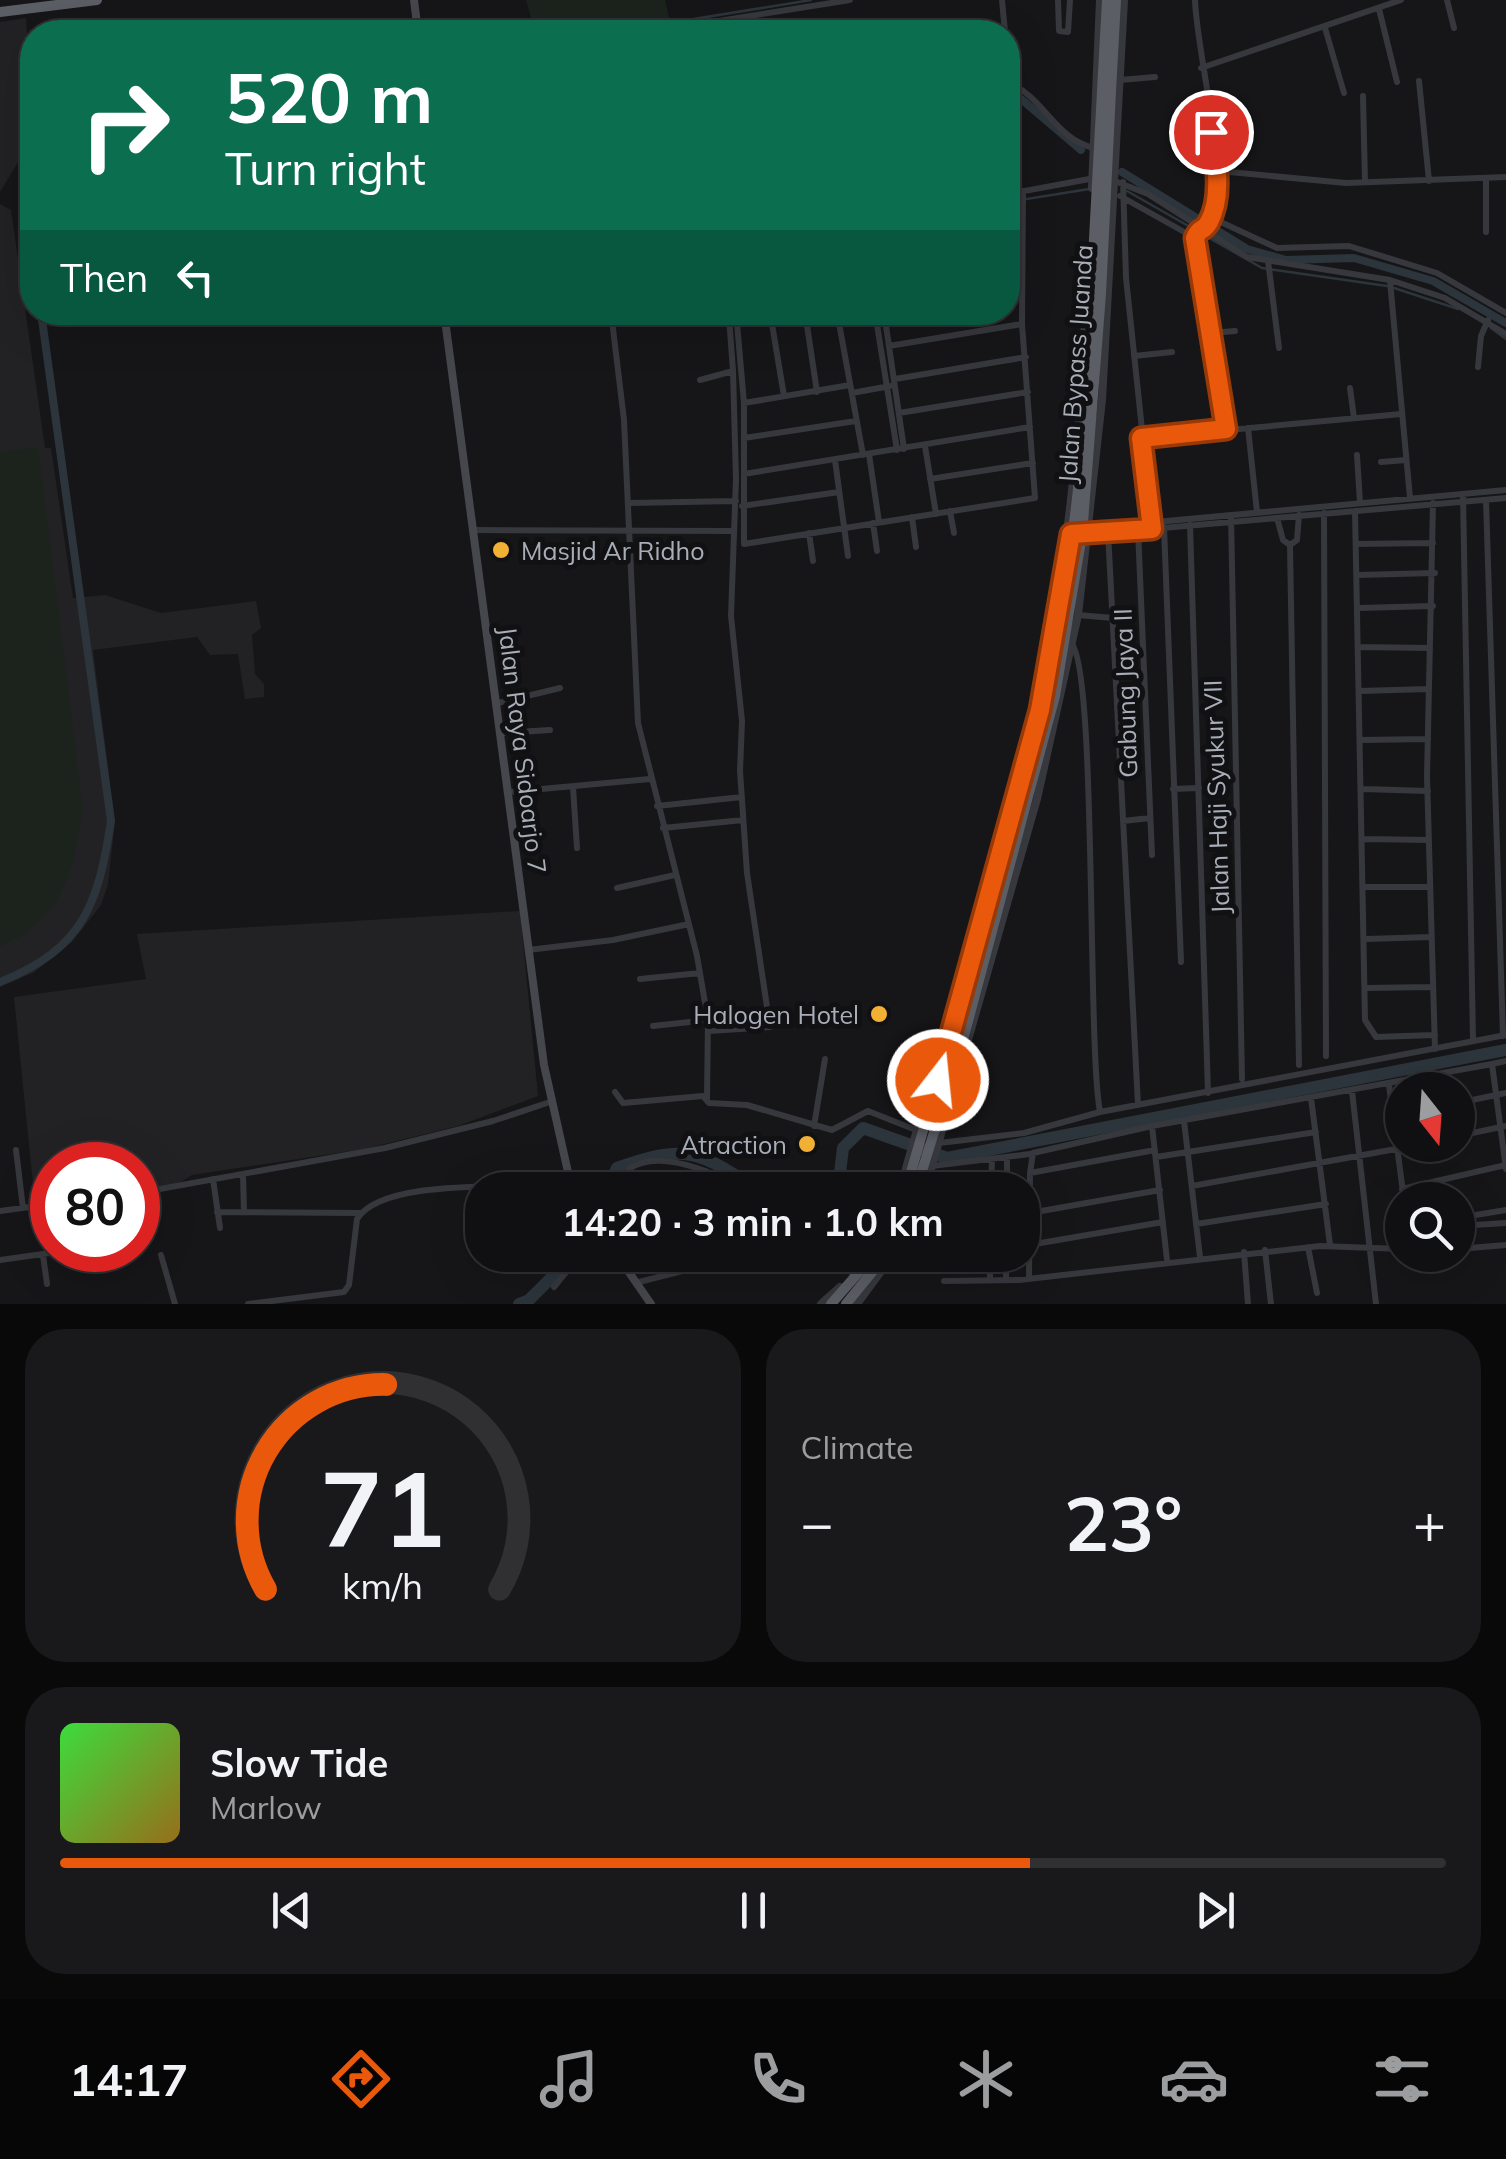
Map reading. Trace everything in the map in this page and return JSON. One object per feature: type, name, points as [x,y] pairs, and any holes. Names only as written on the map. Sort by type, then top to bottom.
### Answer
[{"type":"highway","points":[[0,12],[96,0]]},
{"type":"highway","name":"Jalan Bypass Juanda","points":[[913,1172],[927,1138],[992,915],[1083,533],[1103,331],[1107,91],[1104,0]]},
{"type":"highway","name":"Jalan Bypass Juanda","points":[[1107,91],[1120,0]]},
{"type":"highway","name":"Jalan Bypass Juanda","points":[[1083,533],[1071,512],[1088,321],[1101,297]]},
{"type":"highway","name":"Jalan Bypass Juanda","points":[[919,1172],[921,1156]]},
{"type":"highway","points":[[831,1304],[856,1272]]},
{"type":"highway","points":[[846,1304],[861,1297],[878,1272]]},
{"type":"main road","name":"Jalan Raya Sidoarjo 7","points":[[446,325],[528,950],[550,1102],[568,1172]]},
{"type":"main road","points":[[631,1272],[651,1304]]},
{"type":"street","points":[[725,20],[850,0]]},
{"type":"street","points":[[1058,0],[1059,31],[1068,32],[1070,0]]},
{"type":"street","points":[[1088,321],[1104,0]]},
{"type":"street","points":[[1120,0],[1118,189],[1152,525]]},
{"type":"street","points":[[1194,0],[1218,171],[1202,229],[1210,333],[1226,429]]},
{"type":"street","points":[[1201,68],[1401,0]]},
{"type":"street","points":[[1447,0],[1454,28]]},
{"type":"street","points":[[1379,8],[1397,82]]},
{"type":"street","points":[[1325,28],[1344,93]]},
{"type":"street","points":[[1120,80],[1154,77]]},
{"type":"street","points":[[1419,82],[1429,182]]},
{"type":"street","points":[[1020,90],[1075,140],[1094,148]]},
{"type":"street","points":[[1364,96],[1365,182]]},
{"type":"street","points":[[1218,171],[1365,182],[1506,177]]},
{"type":"street","points":[[1486,179],[1486,232]]},
{"type":"street","points":[[732,325],[744,544],[1035,498],[1022,324],[1022,198],[1092,185],[1118,189],[1268,266],[1447,289],[1486,323],[1506,334]]},
{"type":"street","points":[[1118,189],[1202,229],[1277,248],[1349,246],[1506,313]]},
{"type":"street","points":[[1101,297],[1118,189]]},
{"type":"street","points":[[1268,266],[1278,348]]},
{"type":"street","points":[[1390,284],[1410,501]]},
{"type":"street","points":[[1478,367],[1486,323]]},
{"type":"street","points":[[612,325],[628,503],[637,718],[700,973],[708,1020],[707,1098],[709,1103],[746,1105],[814,1126],[838,1130],[868,1111],[927,1138],[1038,1130],[1100,1112],[1504,1036],[1486,500]]},
{"type":"street","points":[[708,1031],[770,1026],[743,820],[742,721],[731,616],[732,530],[744,474],[744,402],[733,325]]},
{"type":"street","points":[[772,325],[784,396]]},
{"type":"street","points":[[806,325],[817,392]]},
{"type":"street","points":[[839,325],[866,455],[878,551]]},
{"type":"street","points":[[877,325],[899,413],[901,450]]},
{"type":"street","points":[[886,325],[901,450]]},
{"type":"street","points":[[890,346],[1016,325]]},
{"type":"street","points":[[1210,333],[1235,331]]},
{"type":"street","points":[[1134,356],[1172,352]]},
{"type":"street","points":[[744,402],[893,384],[1026,358]]},
{"type":"street","points":[[700,380],[734,372]]},
{"type":"street","points":[[1350,388],[1354,418]]},
{"type":"street","points":[[899,413],[1028,392]]},
{"type":"street","points":[[1141,438],[1401,414]]},
{"type":"street","points":[[744,438],[856,421]]},
{"type":"street","points":[[744,474],[1030,427]]},
{"type":"street","points":[[1248,428],[1257,512]]},
{"type":"street","points":[[926,446],[936,514]]},
{"type":"street","points":[[1357,455],[1366,1020],[1372,1036],[1435,1035]]},
{"type":"street","points":[[835,460],[848,556]]},
{"type":"street","points":[[1381,462],[1406,460]]},
{"type":"street","points":[[930,479],[1033,463]]},
{"type":"street","points":[[628,503],[739,503],[840,492]]},
{"type":"street","points":[[1410,501],[1433,503],[1463,497],[1486,500],[1506,494]]},
{"type":"street","points":[[1083,533],[1190,524],[1257,512],[1506,494]]},
{"type":"street","points":[[1463,497],[1474,1041]]},
{"type":"street","points":[[1433,503],[1435,573],[1428,791],[1436,1049]]},
{"type":"street","points":[[1083,533],[1232,518],[1277,518],[1336,509]]},
{"type":"street","points":[[950,511],[954,533]]},
{"type":"street","points":[[1012,840],[1071,512]]},
{"type":"street","points":[[1324,513],[1326,1056]]},
{"type":"street","points":[[1290,544],[1297,540],[1298,515]]},
{"type":"street","points":[[912,517],[916,547]]},
{"type":"street","name":"Jalan Haji Syukur VII","points":[[1232,518],[1242,1078]]},
{"type":"street","points":[[1277,518],[1283,540],[1290,544]]},
{"type":"street","points":[[1190,524],[1208,1093]]},
{"type":"street","points":[[1164,527],[1181,962]]},
{"type":"street","points":[[473,530],[732,530]]},
{"type":"street","name":"Gabung Jaya II","points":[[1138,530],[1152,856]]},
{"type":"street","points":[[1108,532],[1138,1105]]},
{"type":"street","points":[[809,533],[813,561]]},
{"type":"street","points":[[923,1172],[921,1156],[1071,643],[1078,615],[1083,533]]},
{"type":"street","points":[[1356,544],[1433,543]]},
{"type":"street","points":[[1290,544],[1299,1065]]},
{"type":"street","points":[[1357,575],[1435,573]]},
{"type":"street","points":[[1358,608],[1434,606]]},
{"type":"street","points":[[1078,615],[1113,618]]},
{"type":"street","points":[[1071,643],[1078,653],[1083,690],[1092,912],[1091,1000],[1100,1112]]},
{"type":"street","points":[[1359,647],[1430,648]]},
{"type":"street","points":[[498,703],[560,688]]},
{"type":"street","points":[[1360,691],[1429,689]]},
{"type":"street","points":[[502,733],[550,730]]},
{"type":"street","points":[[1362,740],[1428,739]]},
{"type":"street","points":[[509,792],[650,779]]},
{"type":"street","points":[[573,787],[577,848]]},
{"type":"street","points":[[1173,789],[1200,788]]},
{"type":"street","points":[[1363,790],[1428,791]]},
{"type":"street","points":[[657,806],[742,797]]},
{"type":"street","points":[[1123,821],[1150,818]]},
{"type":"street","points":[[663,828],[743,820]]},
{"type":"street","points":[[1364,839],[1429,840]]},
{"type":"street","points":[[617,888],[675,875]]},
{"type":"street","points":[[1366,888],[1430,887]]},
{"type":"street","points":[[528,950],[614,940],[689,924]]},
{"type":"street","points":[[1366,939],[1431,937]]},
{"type":"street","points":[[640,979],[700,973]]},
{"type":"street","points":[[1366,988],[1432,987]]},
{"type":"street","points":[[653,1026],[708,1020]]},
{"type":"street","points":[[814,1126],[825,1060]]},
{"type":"street","points":[[1453,1072],[1506,1061]]},
{"type":"street","points":[[1434,1182],[1506,1166],[1492,1064]]},
{"type":"street","points":[[921,1156],[1007,1158],[1152,1126],[1385,1086]]},
{"type":"street","points":[[615,1092],[623,1103],[707,1098]]},
{"type":"street","points":[[1352,1092],[1376,1304]]},
{"type":"street","points":[[1475,1099],[1506,1093]]},
{"type":"street","points":[[1311,1098],[1330,1245]]},
{"type":"street","points":[[160,1189],[402,1143],[493,1122],[550,1102]]},
{"type":"street","points":[[1184,1121],[1200,1257]]},
{"type":"street","points":[[1152,1126],[1167,1260]]},
{"type":"street","points":[[1475,1133],[1503,1127]]},
{"type":"street","points":[[1037,1172],[1316,1132]]},
{"type":"street","points":[[16,1150],[23,1208]]},
{"type":"street","points":[[1192,1186],[1385,1151]]},
{"type":"street","points":[[1030,1172],[1032,1153]]},
{"type":"street","points":[[1007,1158],[1007,1172]]},
{"type":"street","points":[[627,1172],[648,1160],[708,1172]]},
{"type":"street","points":[[992,1160],[992,1172]]},
{"type":"street","points":[[242,1174],[244,1212]]},
{"type":"street","points":[[213,1179],[220,1228]]},
{"type":"street","points":[[218,1212],[360,1213],[389,1198],[432,1189],[465,1188]]},
{"type":"street","points":[[1040,1211],[1160,1190]]},
{"type":"street","points":[[1196,1224],[1326,1204]]},
{"type":"street","points":[[0,1210],[30,1207]]},
{"type":"street","points":[[1475,1215],[1506,1210]]},
{"type":"street","points":[[248,1304],[316,1300],[342,1293],[349,1285],[360,1213]]},
{"type":"street","points":[[1040,1244],[1163,1222]]},
{"type":"street","points":[[1475,1225],[1506,1223]]},
{"type":"street","points":[[944,1281],[1028,1278],[1330,1245],[1385,1250]]},
{"type":"street","points":[[1475,1247],[1506,1245]]},
{"type":"street","points":[[1308,1247],[1317,1292]]},
{"type":"street","points":[[1266,1250],[1271,1304]]},
{"type":"street","points":[[1244,1252],[1248,1304]]},
{"type":"street","points":[[161,1255],[175,1304]]},
{"type":"street","points":[[0,1260],[30,1256]]},
{"type":"street","points":[[46,1272],[48,1284]]},
{"type":"street","points":[[554,1287],[566,1272]]},
{"type":"street","points":[[639,1282],[676,1272]]},
{"type":"street","points":[[821,1304],[854,1272]]},
{"type":"street","points":[[990,1272],[990,1281]]},
{"type":"street","points":[[1006,1272],[1006,1280]]},
{"type":"street","points":[[1028,1272],[1028,1278]]},
{"type":"shaded area","points":[[526,0],[665,0],[669,18],[657,20],[532,20]]},
{"type":"shaded area","points":[[26,18],[20,20],[20,159],[0,192],[0,22]]},
{"type":"shaded area","points":[[0,204],[11,210],[20,273],[20,325],[27,325],[73,598],[105,595],[161,613],[256,601],[261,628],[252,635],[255,674],[264,684],[264,697],[245,699],[238,654],[210,655],[197,637],[93,650],[115,821],[108,884],[101,905],[72,942],[33,973],[0,987]]},
{"type":"shaded area","points":[[38,447],[82,802],[71,868],[53,906],[39,922],[0,946],[0,452]]},
{"type":"shaded area","points":[[520,911],[538,1096],[458,1126],[364,1149],[192,1175],[176,1185],[160,1188],[160,1142],[30,1142],[30,1155],[14,997],[146,979],[137,934]]},
{"type":"waterway","points":[[688,20],[811,0]]},
{"type":"waterway","points":[[1020,98],[1081,150]]},
{"type":"waterway","points":[[1122,172],[1247,249],[1286,260],[1354,258],[1433,281],[1506,323]]},
{"type":"waterway","points":[[1020,200],[1089,189]]},
{"type":"waterway","points":[[1127,191],[1262,268],[1387,286]]},
{"type":"waterway","points":[[1394,288],[1458,309]]},
{"type":"waterway","points":[[0,982],[51,954],[82,920],[100,877],[111,821],[43,325]]},
{"type":"waterway","points":[[1491,328],[1506,339]]},
{"type":"waterway","points":[[840,1172],[843,1148],[863,1128],[947,1158],[1506,1050]]},
{"type":"waterway","points":[[615,1172],[640,1160],[676,1154],[706,1159],[729,1172]]},
{"type":"waterway","points":[[519,1304],[529,1300],[557,1272]]},
{"type":"place","name":"Masjid Ar Ridho","points":[[501,550]]},
{"type":"place","name":"Halogen Hotel","points":[[879,1014]]},
{"type":"place","name":"Atraction","points":[[807,1144]]},
{"type":"route","points":[[938,1080],[1008,839],[1040,710],[1061,612],[1071,534],[1152,529],[1141,438],[1226,429],[1195,238],[1212,218],[1214,206],[1218,171],[1211,132]]}]
